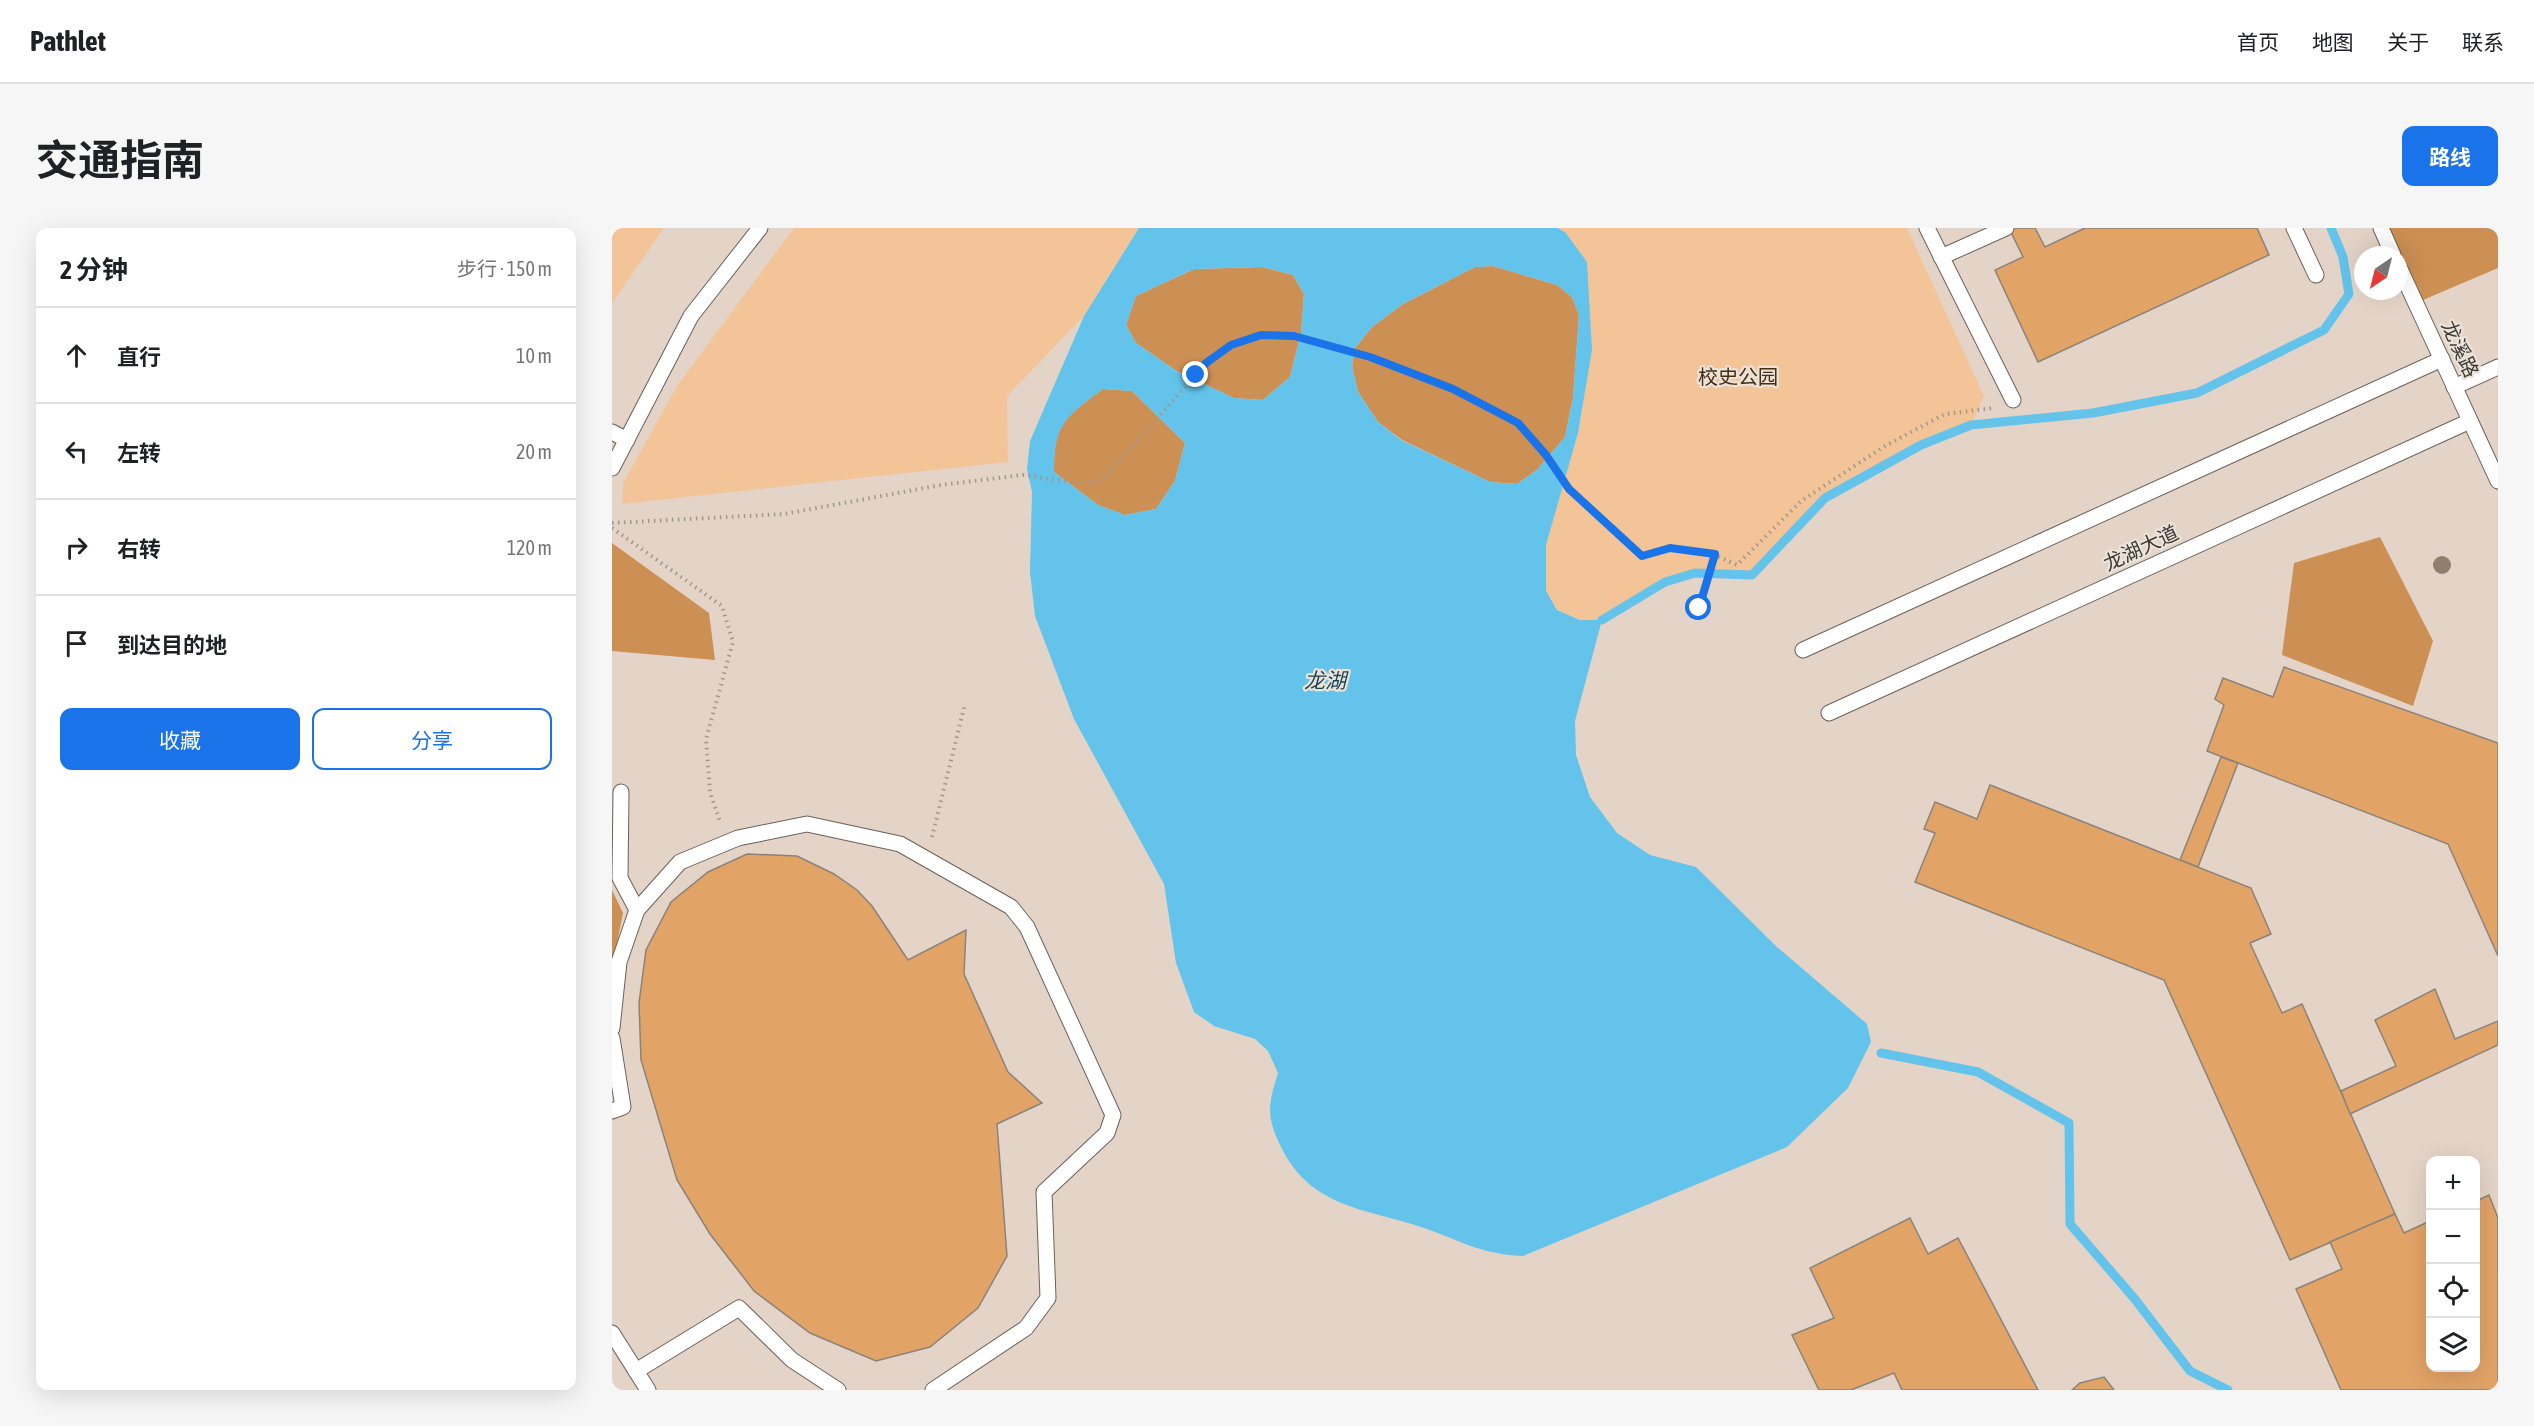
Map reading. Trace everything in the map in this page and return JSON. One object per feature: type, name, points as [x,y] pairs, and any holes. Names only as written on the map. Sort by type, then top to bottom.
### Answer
[{"type":"lane","points":[[612,468],[691,316],[760,228]]},
{"type":"lane","points":[[1927,228],[2013,400]]},
{"type":"lane","points":[[1941,257],[2006,228]]},
{"type":"lane","points":[[2294,228],[2316,275]]},
{"type":"lane","points":[[2381,228],[2389,246]]},
{"type":"lane","name":"龙溪路","points":[[2408,286],[2498,481]]},
{"type":"lane","points":[[1803,651],[2442,359]]},
{"type":"lane","points":[[2454,387],[2498,367]]},
{"type":"lane","name":"龙湖大道","points":[[1828,713],[2470,421]]},
{"type":"lane","points":[[612,432],[627,440]]},
{"type":"lane","points":[[621,792],[620,878],[637,910]]},
{"type":"lane","points":[[612,1028],[619,962],[637,910],[680,862],[738,838],[807,824],[900,844],[1011,907],[1027,927],[1113,1115],[1107,1133],[1044,1192],[1048,1298],[1026,1328],[933,1390]]},
{"type":"lane","points":[[612,1038],[623,1107],[612,1111]]},
{"type":"lane","points":[[636,1371],[739,1308],[792,1360],[838,1390]]},
{"type":"lane","points":[[612,1333],[648,1390]]},
{"type":"path","points":[[612,523],[784,514],[941,484],[1023,475],[1091,483],[1104,478],[1206,363],[1231,345],[1261,335],[1294,336],[1370,357],[1453,389],[1518,423],[1546,455],[1569,489],[1642,556],[1670,548],[1715,554],[1737,565],[1801,501],[1885,446],[1945,414],[1993,408],[2013,400]]},
{"type":"path","points":[[612,528],[722,606],[733,642],[706,739],[710,792],[727,843]]},
{"type":"path","points":[[1699,608],[1715,554]]},
{"type":"path","points":[[926,859],[965,704]]},
{"type":"shaded area","points":[[612,228],[2498,228],[2498,1390],[612,1390]]},
{"type":"shaded area","points":[[2381,228],[2498,228],[2498,268],[2416,303],[2408,286],[2408,246],[2393,246]]},
{"type":"shaded area","points":[[1493,266],[1557,285],[1572,297],[1579,315],[1573,398],[1565,437],[1537,470],[1517,484],[1490,482],[1402,440],[1378,422],[1358,392],[1352,366],[1355,348],[1372,327],[1403,304],[1475,267]]},
{"type":"shaded area","points":[[1262,267],[1293,275],[1304,294],[1301,333],[1290,377],[1263,400],[1234,398],[1178,372],[1136,343],[1126,325],[1136,296],[1194,269]]},
{"type":"shaded area","points":[[1103,389],[1132,391],[1185,443],[1175,481],[1156,509],[1125,515],[1098,505],[1054,472],[1056,442],[1064,423],[1079,407]]},
{"type":"shaded area","points":[[2380,537],[2433,641],[2413,706],[2282,655],[2294,563]]},
{"type":"shaded area","points":[[612,543],[709,613],[715,660],[612,651]]},
{"type":"shaded area","points":[[612,890],[623,913],[612,968]]},
{"type":"green space","points":[[612,228],[664,228],[612,303]]},
{"type":"green space","points":[[794,228],[1139,228],[1084,316],[1007,396],[1008,462],[622,504],[623,483],[677,386]]},
{"type":"green space","name":"校史公园","points":[[1557,228],[1907,228],[1984,396],[1971,425],[1921,445],[1825,498],[1752,575],[1704,570],[1679,578],[1602,620],[1580,620],[1557,609],[1546,591],[1546,545],[1578,433],[1592,350],[1565,232]]},
{"type":"water","name":"龙湖","points":[[1139,228],[1557,228],[1565,232],[1587,262],[1592,350],[1578,433],[1546,545],[1546,591],[1557,610],[1580,620],[1602,620],[1575,721],[1576,755],[1590,797],[1617,833],[1650,855],[1696,867],[1777,947],[1867,1024],[1871,1042],[1848,1088],[1787,1147],[1523,1256],[1480,1249],[1418,1226],[1357,1209],[1322,1193],[1307,1182],[1293,1167],[1276,1137],[1271,1119],[1272,1094],[1278,1073],[1268,1051],[1255,1039],[1214,1026],[1194,1012],[1176,963],[1164,884],[1074,719],[1035,616],[1030,572],[1032,492],[1027,469],[1030,441],[1084,316]],"holes":[[[1493,266],[1557,285],[1572,297],[1579,315],[1573,398],[1565,437],[1537,470],[1517,484],[1490,482],[1401,440],[1378,422],[1358,392],[1352,366],[1355,348],[1372,327],[1403,304],[1475,267]],[[1263,267],[1293,275],[1304,294],[1301,333],[1290,377],[1263,400],[1234,398],[1178,372],[1136,343],[1126,325],[1136,296],[1194,269]],[[1103,389],[1132,391],[1185,443],[1175,481],[1156,509],[1125,515],[1098,505],[1054,472],[1056,442],[1065,423],[1080,407]]]},
{"type":"building","points":[[2009,228],[2035,228],[2045,247],[2085,228],[2257,228],[2269,255],[2038,362],[1995,270],[2023,257]]},
{"type":"building","points":[[2284,667],[2498,743],[2498,956],[2448,844],[2207,751],[2224,705],[2215,699],[2223,678],[2273,697]]},
{"type":"building","points":[[2221,757],[2238,763],[2198,867],[2180,860]]},
{"type":"building","points":[[1990,785],[2251,888],[2271,934],[2250,943],[2282,1013],[2302,1004],[2395,1214],[2290,1260],[2164,980],[1915,882],[1935,833],[1924,829],[1935,802],[1977,819]]},
{"type":"building","points":[[747,854],[797,856],[834,874],[857,890],[872,906],[908,960],[966,930],[964,974],[1008,1072],[1042,1103],[997,1124],[1007,1256],[978,1308],[930,1347],[876,1361],[810,1333],[754,1291],[710,1234],[677,1180],[641,1060],[639,1003],[646,950],[671,902],[708,872]]},
{"type":"building","points":[[2435,989],[2455,1039],[2498,1021],[2498,1045],[2350,1114],[2341,1091],[2396,1066],[2375,1020]]},
{"type":"building","points":[[2489,1195],[2498,1218],[2498,1390],[2341,1390],[2296,1289],[2342,1269],[2330,1242],[2395,1214],[2404,1233],[2426,1223],[2426,1372],[2480,1372],[2480,1199]]},
{"type":"building","points":[[1910,1218],[1928,1254],[1958,1238],[2038,1390],[1902,1390],[1894,1373],[1851,1390],[1819,1390],[1792,1335],[1834,1318],[1810,1268]]},
{"type":"building","points":[[2104,1377],[2114,1390],[2072,1390],[2080,1383]]},
{"type":"waterway","points":[[1602,620],[1665,582],[1695,573],[1752,575],[1825,498],[1921,445],[1971,425],[2093,413],[2197,393],[2324,330],[2349,294],[2343,257],[2331,228]]},
{"type":"waterway","points":[[1881,1053],[1978,1072],[2069,1123],[2070,1224],[2134,1298],[2190,1371],[2228,1390]]},
{"type":"route","points":[[1196,375],[1206,363],[1231,345],[1261,335],[1294,336],[1370,357],[1453,389],[1518,423],[1546,455],[1569,489],[1642,556],[1670,548],[1715,554],[1699,608]]}]
